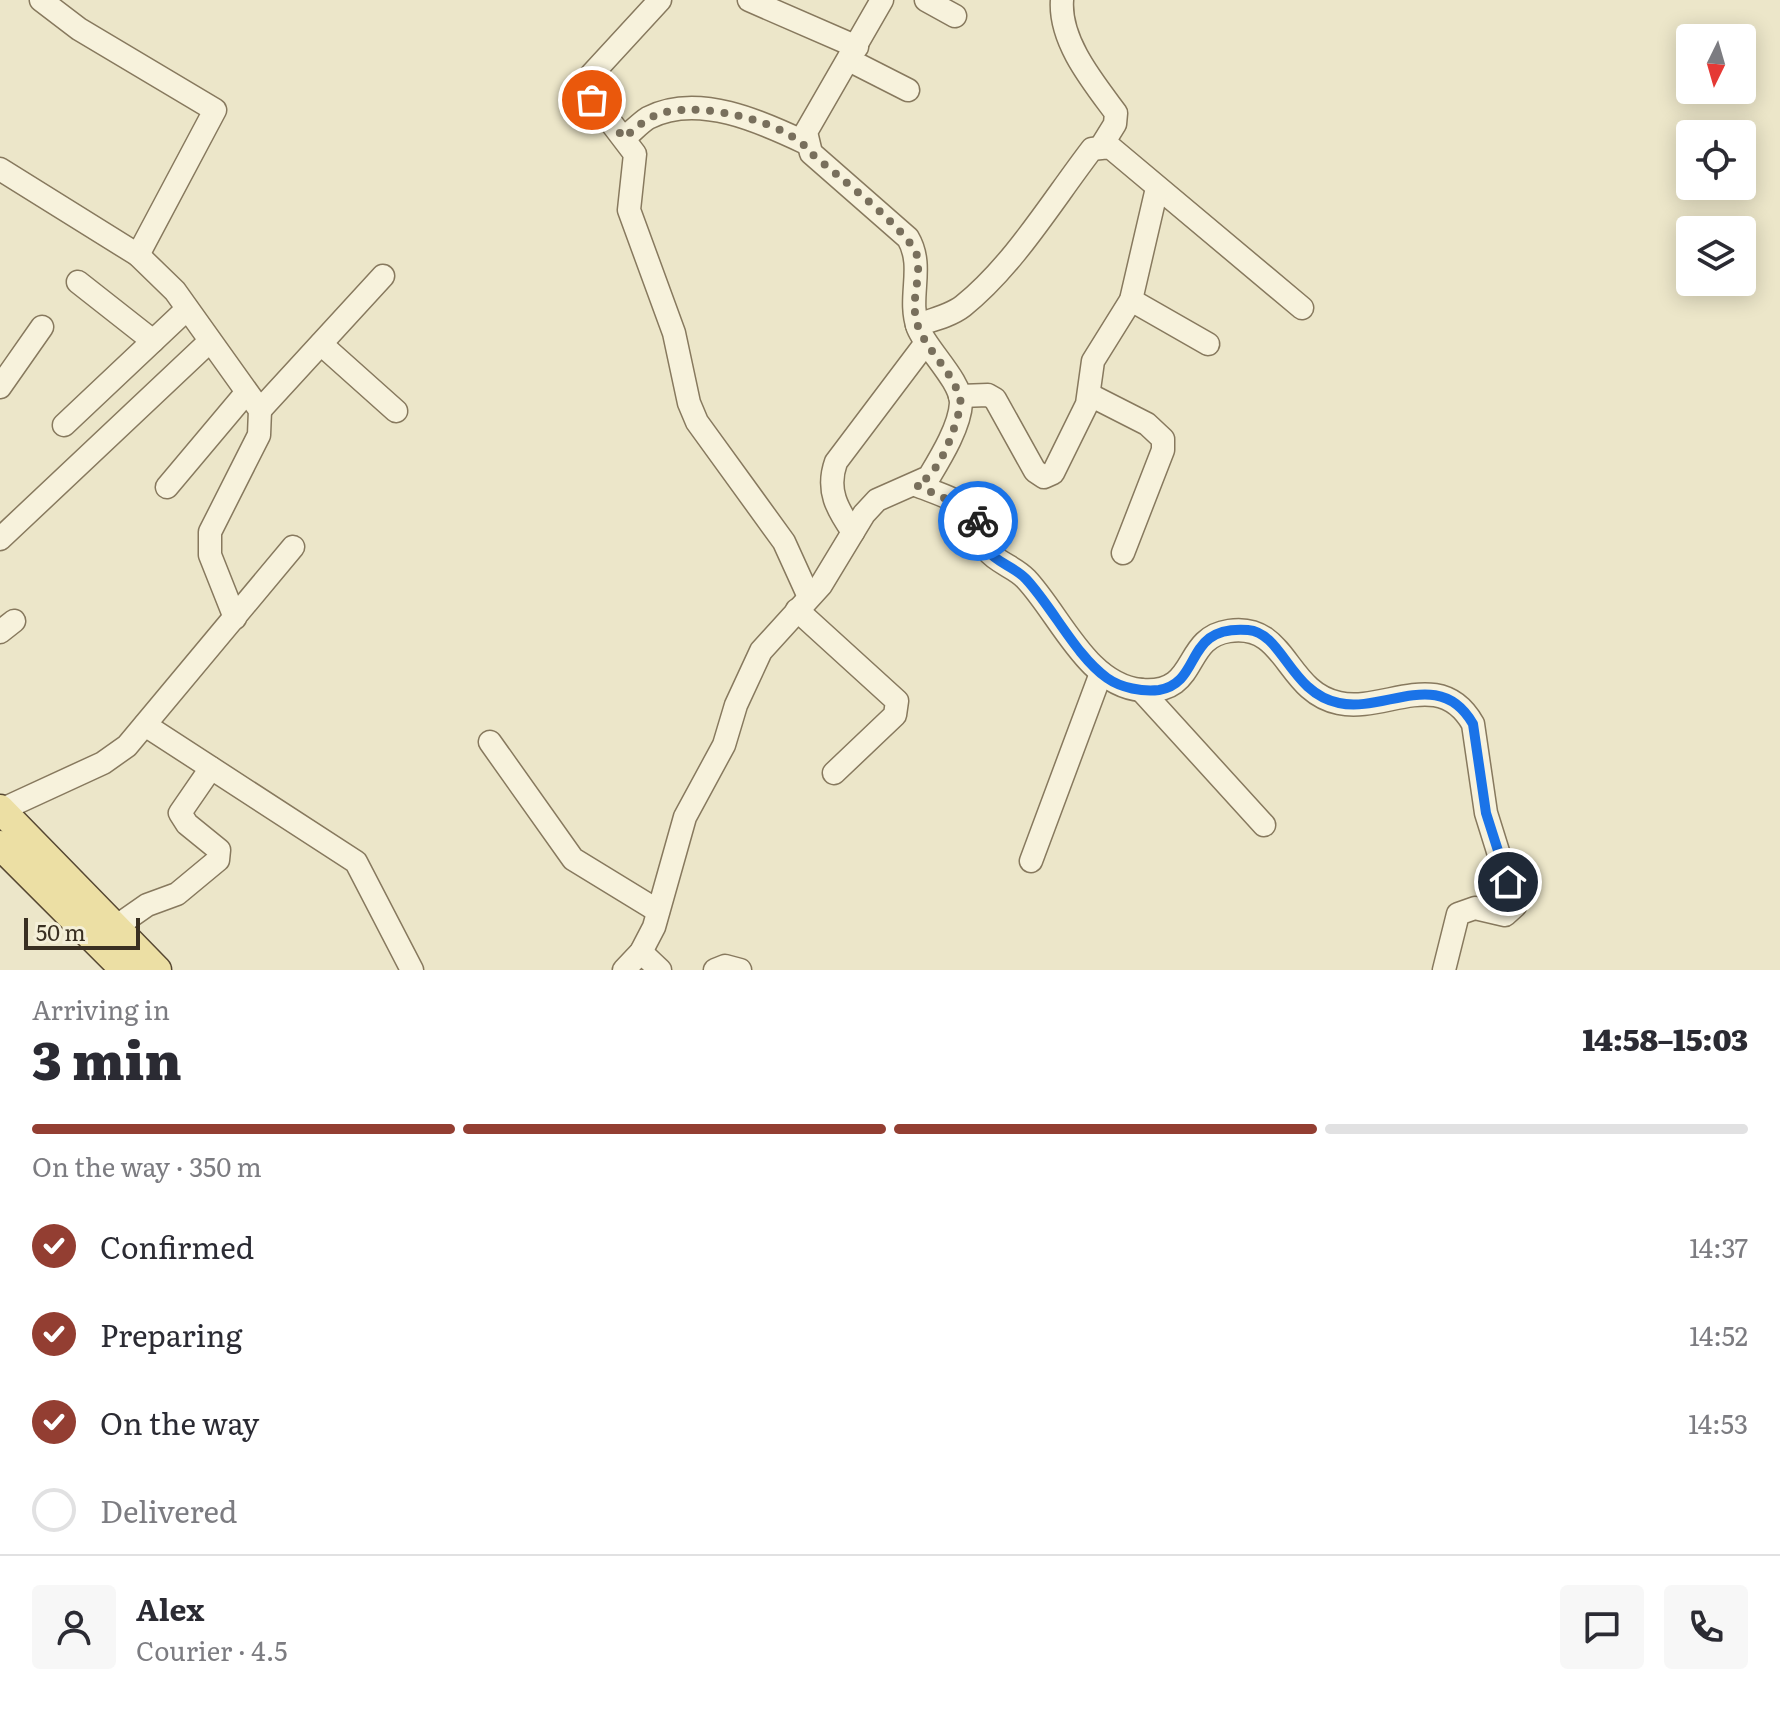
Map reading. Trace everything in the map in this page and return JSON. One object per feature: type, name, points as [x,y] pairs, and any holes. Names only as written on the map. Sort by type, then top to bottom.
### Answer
[{"type":"main road","points":[[0,809],[106,933],[125,970]]},
{"type":"main road","points":[[0,845],[106,933],[157,970]]},
{"type":"street","points":[[41,0],[79,29],[215,110],[138,255]]},
{"type":"street","points":[[660,0],[588,80],[592,100],[635,154],[629,210],[674,333],[689,403],[697,422],[784,542],[803,604],[897,701],[895,715],[834,773]]},
{"type":"street","points":[[749,0],[853,53],[908,90]]},
{"type":"street","points":[[624,970],[641,952],[658,911],[685,817],[724,745],[754,663],[842,554],[864,514],[885,494],[916,485],[929,477],[958,417],[960,396],[921,334],[912,305],[918,263],[908,238],[811,153],[806,143],[806,132],[882,0]]},
{"type":"street","points":[[926,0],[955,16]]},
{"type":"street","points":[[1062,0],[1062,15],[1086,73],[1116,113],[1115,124],[1102,145]]},
{"type":"street","points":[[624,138],[647,118],[666,112],[699,109],[749,119],[806,143]]},
{"type":"street","points":[[853,532],[833,500],[832,474],[836,462],[921,334],[976,294],[1020,244],[1092,149],[1102,145],[1110,147],[1302,308]]},
{"type":"street","points":[[0,169],[138,255],[168,283],[253,402],[259,435],[210,532],[210,555],[235,618]]},
{"type":"street","points":[[960,396],[988,395],[995,399],[1031,464],[1044,477],[1053,473],[1090,395],[1088,376],[1093,361],[1131,300],[1157,188]]},
{"type":"street","points":[[167,487],[253,402],[321,344],[383,276]]},
{"type":"street","points":[[78,282],[153,341]]},
{"type":"street","points":[[1131,300],[1208,344]]},
{"type":"street","points":[[64,425],[187,309]]},
{"type":"street","points":[[0,387],[42,327]]},
{"type":"street","points":[[0,539],[209,342]]},
{"type":"street","points":[[321,344],[396,411]]},
{"type":"street","points":[[1090,395],[1147,424],[1163,439],[1163,450],[1123,553]]},
{"type":"street","points":[[916,485],[970,510],[977,520],[986,549],[1025,578],[1101,673],[1123,686],[1158,690],[1181,680],[1195,651],[1214,635],[1250,630],[1269,638],[1298,680],[1323,697],[1358,704],[1413,693],[1435,695],[1467,713],[1473,724],[1486,813],[1515,906],[1505,915],[1475,908],[1458,914],[1444,970]]},
{"type":"street","points":[[0,809],[103,763],[127,746],[293,547]]},
{"type":"street","points":[[1031,861],[1101,673]]},
{"type":"street","points":[[1141,690],[1264,825]]},
{"type":"street","points":[[145,725],[356,862],[412,970]]},
{"type":"street","points":[[490,742],[573,859],[658,911]]},
{"type":"street","points":[[106,933],[147,905],[177,894],[218,860],[219,850],[187,824],[180,813],[211,768]]},
{"type":"street","points":[[641,952],[660,970]]},
{"type":"street","points":[[715,970],[725,966],[740,970]]},
{"type":"way so far","points":[[592,100],[624,138],[647,118],[681,110],[717,111],[772,127],[806,143],[811,153],[908,238],[918,263],[912,305],[917,325],[925,344],[953,381],[961,404],[937,463],[929,477],[916,485],[970,510],[978,521]]},
{"type":"route","points":[[978,521],[986,549],[1025,578],[1101,673],[1123,686],[1141,690],[1174,686],[1181,680],[1195,651],[1203,642],[1227,631],[1250,630],[1269,638],[1298,680],[1323,697],[1339,703],[1358,704],[1413,693],[1435,695],[1454,704],[1467,713],[1473,724],[1486,813],[1508,882]]}]
